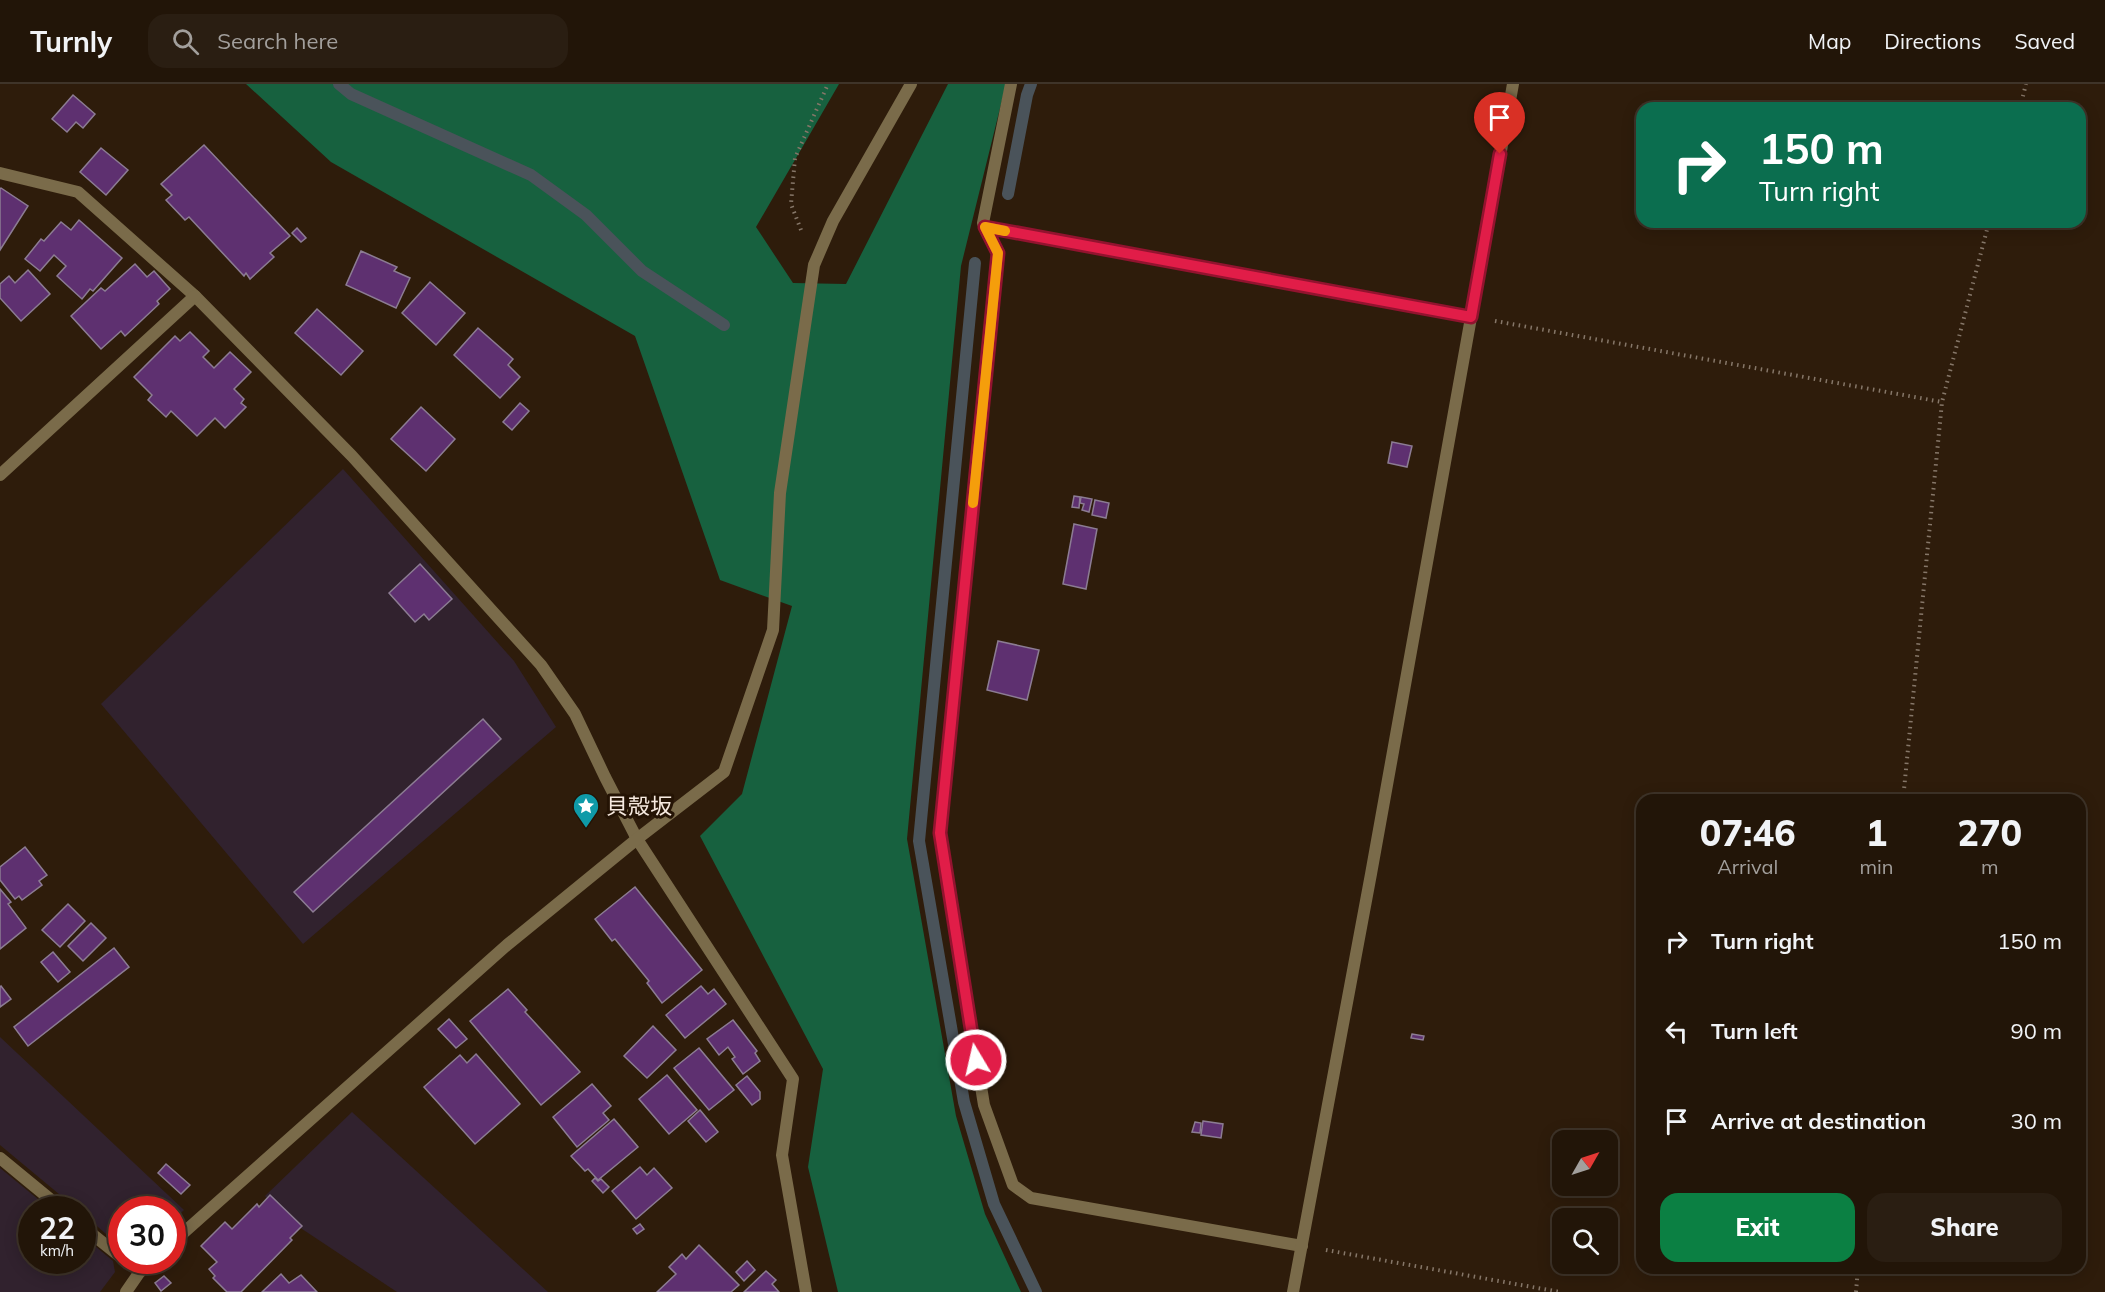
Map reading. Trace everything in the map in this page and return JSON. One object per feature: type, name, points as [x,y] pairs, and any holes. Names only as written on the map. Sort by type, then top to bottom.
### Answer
[{"type":"street","points":[[186,1231],[507,945],[637,839],[724,772],[773,630],[780,493],[814,265],[833,221],[911,84]]},
{"type":"street","points":[[1011,84],[983,223],[998,253],[940,833],[984,1106],[1013,1185],[1031,1198],[1302,1246]]},
{"type":"street","points":[[1293,1292],[1369,886],[1513,84]]},
{"type":"street","points":[[0,173],[78,192],[195,296],[352,456],[541,665],[575,714],[637,839],[793,1079],[782,1155],[806,1292]]},
{"type":"street","points":[[985,227],[1471,317]]},
{"type":"street","points":[[0,475],[195,296]]},
{"type":"street","points":[[0,1158],[46,1196]]},
{"type":"street","points":[[96,1237],[108,1247]]},
{"type":"street","points":[[127,1292],[139,1274]]},
{"type":"path","points":[[818,258],[801,232],[791,204],[795,159],[828,84]]},
{"type":"path","points":[[2022,102],[2026,84]]},
{"type":"path","points":[[1904,794],[1942,402],[1987,228]]},
{"type":"path","points":[[1471,317],[1942,402]]},
{"type":"path","points":[[1302,1246],[1560,1292]]},
{"type":"path","points":[[1856,1292],[1858,1274]]},
{"type":"shaded area","points":[[343,469],[514,661],[556,727],[303,944],[101,704]]},
{"type":"shaded area","points":[[0,1037],[169,1196],[108,1196],[108,1236],[96,1225],[96,1196],[61,1196],[0,1145]]},
{"type":"shaded area","points":[[352,1112],[548,1292],[397,1292],[284,1217],[265,1196]]},
{"type":"shaded area","points":[[0,1168],[34,1196],[18,1196],[18,1274],[96,1274],[96,1247],[108,1257],[108,1274],[114,1274],[100,1292],[0,1292]]},
{"type":"green space","points":[[246,84],[839,84],[756,227],[793,283],[846,284],[948,84],[1006,84],[961,266],[907,839],[956,1116],[985,1214],[1021,1292],[838,1292],[808,1167],[823,1069],[700,836],[742,794],[792,606],[720,580],[635,336],[331,162]]},
{"type":"building","points":[[73,95],[95,114],[83,128],[76,122],[67,132],[52,119]]},
{"type":"building","points":[[204,145],[290,236],[270,253],[274,257],[250,279],[246,273],[244,276],[189,217],[185,220],[166,200],[172,195],[161,184]]},
{"type":"building","points":[[101,148],[128,170],[106,195],[80,172]]},
{"type":"building","points":[[0,189],[28,206],[0,250]]},
{"type":"building","points":[[79,220],[122,258],[93,291],[90,289],[82,299],[57,276],[66,266],[54,255],[40,271],[25,259],[41,239],[44,241],[61,222],[71,230]]},
{"type":"building","points":[[297,228],[306,238],[301,242],[292,233]]},
{"type":"building","points":[[361,251],[397,267],[394,271],[410,278],[396,308],[346,285]]},
{"type":"building","points":[[135,264],[147,277],[154,271],[170,289],[157,301],[159,304],[125,336],[121,331],[101,349],[71,316],[101,288],[105,291]]},
{"type":"building","points":[[28,270],[50,294],[21,321],[0,298],[0,284],[9,276],[15,283]]},
{"type":"building","points":[[430,282],[465,313],[436,345],[402,313]]},
{"type":"building","points":[[317,309],[363,351],[341,375],[295,333]]},
{"type":"building","points":[[478,328],[513,359],[508,365],[520,377],[500,398],[454,355]]},
{"type":"building","points":[[190,332],[209,351],[203,357],[214,368],[230,352],[251,372],[234,389],[244,399],[241,403],[246,407],[225,428],[215,418],[197,436],[171,411],[166,417],[148,400],[152,395],[134,377],[175,336],[180,341]]},
{"type":"building","points":[[520,403],[529,411],[512,430],[503,422]]},
{"type":"building","points":[[421,407],[455,439],[426,471],[391,439]]},
{"type":"building","points":[[1392,442],[1412,446],[1407,467],[1388,463]]},
{"type":"building","points":[[1074,496],[1080,497],[1079,508],[1072,507]]},
{"type":"building","points":[[1081,497],[1092,499],[1089,512],[1082,510],[1084,504],[1080,503]]},
{"type":"building","points":[[1095,500],[1109,503],[1106,518],[1092,515]]},
{"type":"building","points":[[1074,524],[1097,529],[1086,589],[1063,584]]},
{"type":"building","points":[[420,564],[452,599],[429,620],[424,614],[415,622],[389,593]]},
{"type":"building","points":[[998,641],[1039,650],[1027,700],[987,690]]},
{"type":"building","points":[[483,719],[501,739],[313,912],[294,892]]},
{"type":"building","points":[[25,847],[47,875],[39,881],[42,885],[22,900],[19,896],[15,899],[0,880],[0,867]]},
{"type":"building","points":[[635,887],[702,970],[662,1003],[647,983],[649,981],[615,939],[612,941],[595,919]]},
{"type":"building","points":[[0,889],[11,902],[8,904],[26,928],[0,949]]},
{"type":"building","points":[[68,904],[85,921],[60,947],[42,930]]},
{"type":"building","points":[[91,923],[106,938],[83,961],[68,946]]},
{"type":"building","points":[[114,948],[129,967],[28,1046],[14,1027]]},
{"type":"building","points":[[53,952],[70,972],[58,982],[41,962]]},
{"type":"building","points":[[701,986],[708,994],[714,989],[726,1004],[685,1038],[666,1015]]},
{"type":"building","points":[[0,987],[11,999],[0,1007]]},
{"type":"building","points":[[508,989],[527,1010],[525,1012],[580,1072],[541,1105],[470,1021]]},
{"type":"building","points":[[449,1019],[467,1039],[456,1048],[438,1029]]},
{"type":"building","points":[[733,1020],[757,1051],[755,1053],[760,1061],[743,1074],[732,1059],[735,1057],[728,1047],[719,1055],[707,1039]]},
{"type":"building","points":[[653,1026],[676,1050],[647,1078],[624,1056]]},
{"type":"building","points":[[1412,1034],[1424,1036],[1423,1040],[1411,1038]]},
{"type":"building","points":[[699,1048],[734,1090],[709,1110],[674,1068]]},
{"type":"building","points":[[476,1054],[520,1104],[475,1144],[424,1087],[460,1055],[467,1063]]},
{"type":"building","points":[[667,1075],[697,1110],[669,1134],[639,1099]]},
{"type":"building","points":[[747,1076],[760,1092],[760,1099],[752,1105],[736,1085]]},
{"type":"building","points":[[592,1084],[611,1106],[603,1113],[609,1120],[577,1147],[553,1117]]},
{"type":"building","points":[[700,1110],[718,1132],[706,1142],[688,1121]]},
{"type":"building","points":[[614,1119],[638,1147],[598,1180],[588,1169],[585,1171],[571,1156]]},
{"type":"building","points":[[1203,1121],[1223,1124],[1221,1138],[1201,1135]]},
{"type":"building","points":[[1195,1122],[1201,1123],[1200,1133],[1192,1132]]},
{"type":"building","points":[[166,1164],[190,1185],[181,1194],[158,1173]]},
{"type":"building","points":[[640,1167],[647,1175],[654,1168],[672,1188],[636,1219],[612,1191]]},
{"type":"building","points":[[595,1178],[598,1181],[601,1179],[609,1187],[603,1193],[592,1181]]},
{"type":"building","points":[[270,1195],[302,1226],[290,1238],[292,1240],[241,1292],[227,1292],[213,1278],[215,1276],[209,1269],[217,1262],[201,1246],[225,1222],[232,1229],[257,1204],[259,1207]]},
{"type":"building","points":[[640,1224],[644,1229],[637,1234],[633,1229]]},
{"type":"building","points":[[699,1245],[739,1285],[731,1292],[657,1292],[676,1274],[669,1267],[682,1254],[686,1259]]},
{"type":"building","points":[[747,1261],[755,1270],[744,1281],[736,1272]]},
{"type":"building","points":[[766,1271],[776,1280],[772,1284],[779,1292],[744,1292]]},
{"type":"building","points":[[281,1274],[289,1283],[301,1275],[317,1292],[262,1292]]},
{"type":"building","points":[[164,1276],[171,1283],[161,1291],[155,1283]]},
{"type":"waterway","points":[[339,84],[351,94],[531,175],[586,215],[642,271],[724,325]]},
{"type":"waterway","points":[[1008,194],[1031,84]]},
{"type":"waterway","points":[[975,263],[919,841],[964,1102],[994,1204],[1036,1292]]},
{"type":"slow traffic","points":[[973,503],[998,253],[985,227],[1005,231]]},
{"type":"place","name":"貝殻坂","points":[[586,829]]},
{"type":"route","points":[[976,1060],[940,833],[998,253],[985,227],[1471,317],[1500,154]]}]
